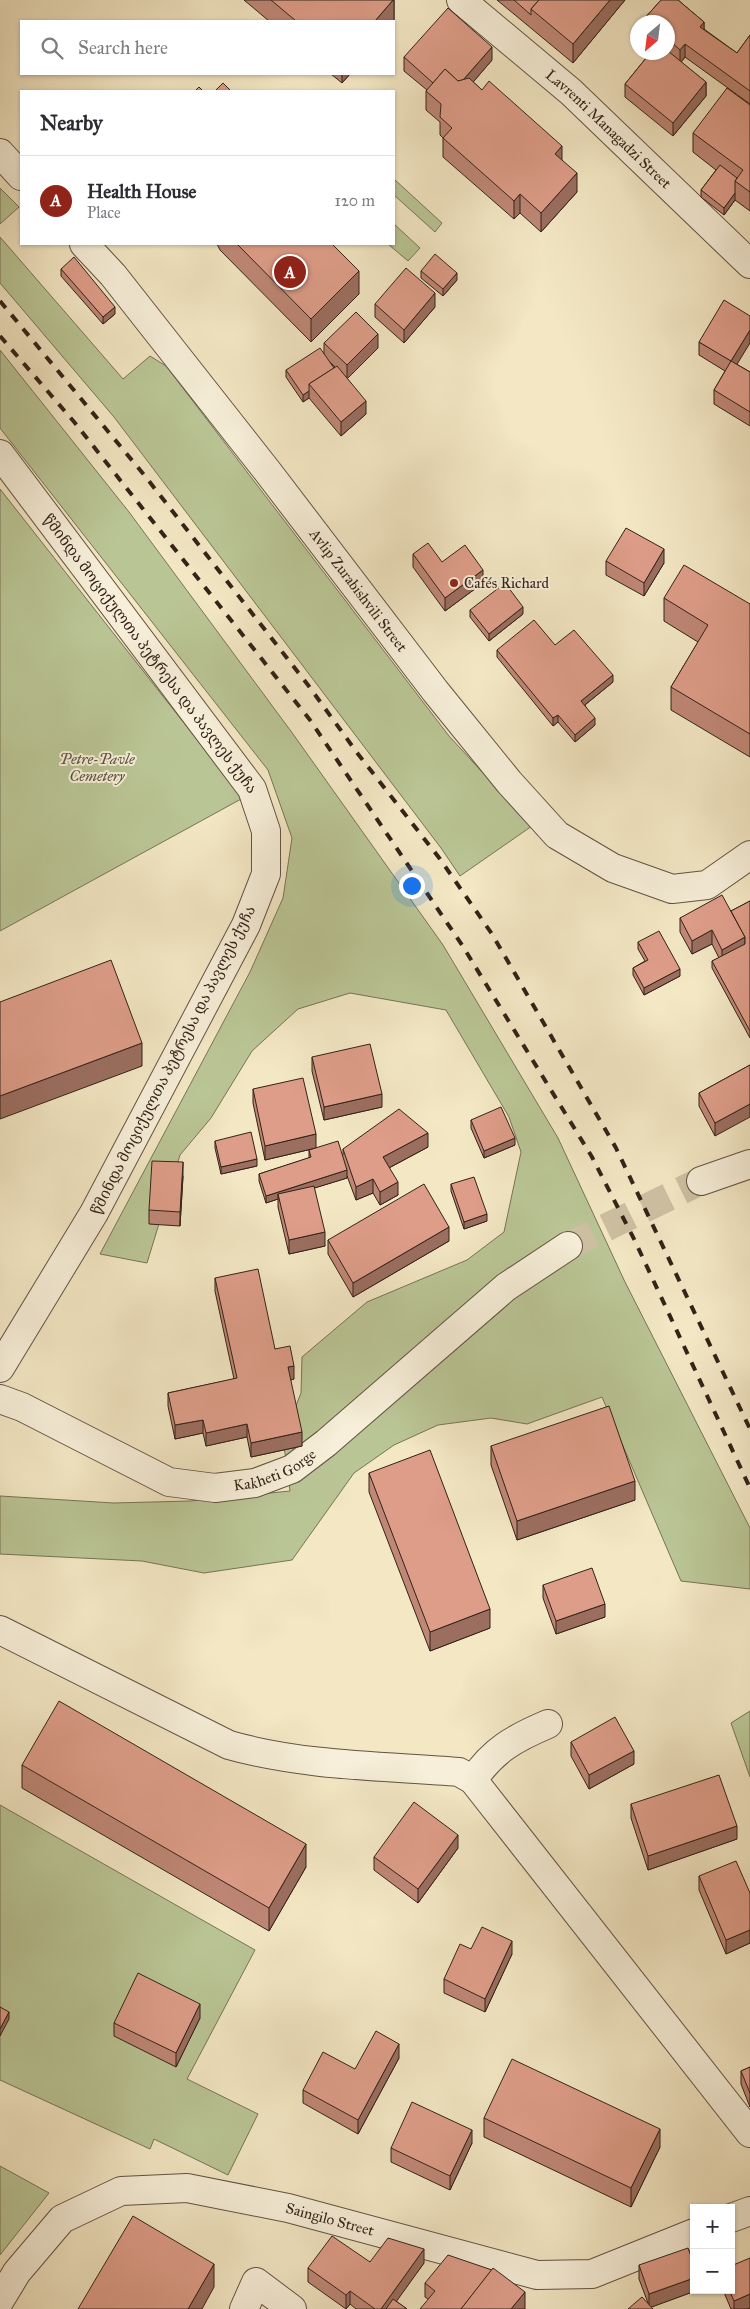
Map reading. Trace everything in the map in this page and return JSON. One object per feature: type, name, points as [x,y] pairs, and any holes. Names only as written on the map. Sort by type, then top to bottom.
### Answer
[{"type":"street","name":"Lavrenti Managadzi Street","points":[[461,0],[571,92],[750,264]]},
{"type":"street","points":[[0,153],[20,175]]},
{"type":"street","name":"Avlip Zurabishvili Street","points":[[85,245],[113,276],[256,457],[436,692],[509,782],[556,835],[613,868],[672,889],[707,885],[750,855]]},
{"type":"street","name":"წმინდა მოციქულთა პეტრესა და პავლეს ქუჩა","points":[[0,454],[252,789],[266,831],[266,874],[246,925],[94,1213],[0,1368]]},
{"type":"street","points":[[701,1181],[750,1164]]},
{"type":"street","name":"Kakheti Gorge","points":[[0,1398],[22,1407],[169,1482],[215,1488],[255,1483],[292,1468],[326,1443],[506,1287],[568,1246]]},
{"type":"street","points":[[0,1630],[229,1745],[257,1753],[290,1758],[459,1772],[473,1780],[750,2133]]},
{"type":"street","points":[[473,1780],[484,1762],[501,1748],[522,1735],[548,1724]]},
{"type":"street","name":"Saingilo Street","points":[[0,2300],[17,2272],[62,2219],[121,2191],[187,2188],[270,2204],[537,2275],[592,2274],[690,2235]]},
{"type":"street","points":[[735,2217],[750,2211]]},
{"type":"street","points":[[244,2309],[256,2282],[292,2309]]},
{"type":"green space","points":[[395,180],[442,223],[435,232],[395,196]]},
{"type":"green space","points":[[0,188],[19,207],[0,224]]},
{"type":"green space","points":[[395,225],[420,248],[408,261],[389,245],[395,245]]},
{"type":"green space","points":[[0,237],[123,379],[150,356],[166,366],[449,736],[532,826],[460,876],[441,848],[114,417],[0,283]]},
{"type":"green space","points":[[0,350],[129,512],[293,734],[443,945],[558,1138],[625,1282],[750,1528],[750,1589],[681,1581],[602,1397],[527,1424],[491,1418],[438,1425],[394,1445],[354,1473],[292,1560],[204,1573],[142,1561],[0,1554],[0,1496],[114,1503],[190,1501],[290,1491],[283,1438],[301,1393],[302,1357],[367,1302],[467,1260],[504,1232],[521,1152],[509,1117],[446,1010],[350,993],[298,1009],[252,1051],[211,1118],[180,1155],[147,1263],[100,1254],[250,972],[283,898],[292,838],[268,770],[0,428]]},
{"type":"green space","name":"Petre-Pavle Cemetery","points":[[0,489],[243,798],[0,931]]},
{"type":"green space","points":[[750,1711],[750,1777],[731,1723]]},
{"type":"green space","points":[[0,1805],[255,1950],[187,2079],[258,2114],[228,2175],[154,2139],[150,2149],[0,2080]]},
{"type":"green space","points":[[0,2166],[49,2193],[0,2255]]},
{"type":"building","points":[[271,0],[393,0],[376,20],[295,20]]},
{"type":"building","points":[[514,0],[539,0],[531,9],[531,15]]},
{"type":"building","points":[[539,0],[610,0],[573,44],[531,9]]},
{"type":"building","points":[[661,0],[678,0],[704,22],[700,27],[737,53],[750,35],[750,91],[685,44],[680,50],[675,45],[675,15],[648,15]]},
{"type":"building","points":[[448,8],[492,47],[463,80],[458,81],[445,69],[433,83],[404,57]]},
{"type":"building","points":[[675,57],[706,82],[673,123],[625,84],[644,60],[675,60]]},
{"type":"building","points":[[445,69],[458,81],[469,78],[482,90],[489,81],[562,146],[555,154],[577,173],[541,213],[520,194],[514,201],[443,138],[452,128],[440,117],[441,104],[426,91]]},
{"type":"building","points":[[223,83],[230,90],[216,90]]},
{"type":"building","points":[[727,88],[750,105],[750,192],[735,181],[743,170],[693,133]]},
{"type":"building","points":[[720,165],[737,178],[735,181],[735,193],[724,208],[701,190]]},
{"type":"building","points":[[238,245],[333,245],[359,271],[311,319]]},
{"type":"building","points":[[435,254],[457,273],[443,289],[421,271]]},
{"type":"building","points":[[74,257],[115,307],[103,317],[61,269]]},
{"type":"building","points":[[406,268],[435,293],[404,330],[375,304]]},
{"type":"building","points":[[724,300],[750,316],[750,330],[731,361],[699,342]]},
{"type":"building","points":[[356,312],[378,334],[347,365],[324,343]]},
{"type":"building","points":[[320,348],[334,368],[309,384],[309,391],[303,395],[286,370]]},
{"type":"building","points":[[731,361],[750,372],[750,412],[714,390]]},
{"type":"building","points":[[337,366],[366,401],[341,422],[309,384]]},
{"type":"building","points":[[626,528],[664,549],[644,583],[606,561]]},
{"type":"building","points":[[428,543],[442,562],[465,545],[483,570],[445,598],[413,554]]},
{"type":"building","points":[[684,565],[750,604],[750,734],[671,687],[708,625],[664,598]]},
{"type":"building","points":[[505,583],[523,607],[489,634],[470,610]]},
{"type":"building","points":[[534,620],[555,645],[574,630],[613,675],[581,701],[595,718],[575,735],[558,715],[553,718],[497,650]]},
{"type":"building","points":[[722,895],[745,937],[722,950],[712,930],[692,941],[680,918]]},
{"type":"building","points":[[750,901],[750,1031],[712,961],[745,944],[745,937],[731,911]]},
{"type":"building","points":[[659,931],[680,969],[644,988],[633,968],[648,960],[638,942]]},
{"type":"building","points":[[111,960],[142,1043],[0,1096],[0,1002]]},
{"type":"building","points":[[370,1044],[382,1094],[324,1107],[312,1057]]},
{"type":"building","points":[[750,1065],[750,1104],[715,1123],[699,1093]]},
{"type":"building","points":[[303,1078],[316,1134],[265,1146],[253,1089]]},
{"type":"building","points":[[501,1107],[515,1138],[484,1151],[471,1120]]},
{"type":"building","points":[[399,1109],[428,1133],[383,1157],[398,1182],[380,1192],[373,1179],[356,1187],[343,1149]]},
{"type":"building","points":[[251,1132],[257,1159],[221,1167],[215,1141]]},
{"type":"building","points":[[338,1141],[347,1170],[266,1196],[259,1174],[311,1157],[309,1150]]},
{"type":"building","points":[[152,1161],[183,1162],[180,1212],[149,1210]]},
{"type":"building","points":[[474,1177],[487,1214],[464,1222],[451,1184]]},
{"type":"building","points":[[424,1184],[449,1227],[353,1283],[328,1240]]},
{"type":"building","points":[[314,1186],[325,1232],[289,1240],[278,1194]]},
{"type":"building","points":[[258,1269],[275,1349],[290,1346],[294,1366],[288,1367],[302,1432],[251,1443],[247,1424],[206,1433],[203,1420],[175,1425],[168,1393],[237,1378],[215,1278]]},
{"type":"building","points":[[609,1406],[635,1481],[517,1521],[491,1446]]},
{"type":"building","points":[[430,1450],[490,1609],[430,1632],[369,1473]]},
{"type":"building","points":[[592,1568],[605,1604],[556,1621],[543,1585]]},
{"type":"building","points":[[59,1701],[306,1844],[269,1908],[22,1765]]},
{"type":"building","points":[[615,1717],[634,1751],[589,1775],[571,1742]]},
{"type":"building","points":[[719,1775],[737,1826],[648,1856],[631,1804]]},
{"type":"building","points":[[414,1802],[458,1835],[418,1889],[374,1857]]},
{"type":"building","points":[[736,1861],[750,1893],[750,1930],[726,1940],[699,1876]]},
{"type":"building","points":[[482,1927],[512,1941],[485,1999],[444,1979],[460,1944],[471,1949]]},
{"type":"building","points":[[138,1973],[200,2004],[176,2053],[114,2023]]},
{"type":"building","points":[[0,2007],[9,2012],[0,2029]]},
{"type":"building","points":[[376,2031],[399,2044],[358,2120],[303,2090],[323,2052],[355,2069]]},
{"type":"building","points":[[512,2059],[660,2129],[631,2188],[484,2118]]},
{"type":"building","points":[[750,2067],[750,2093],[741,2071]]},
{"type":"building","points":[[412,2102],[472,2130],[450,2176],[391,2148]]},
{"type":"building","points":[[133,2216],[214,2264],[188,2309],[78,2309]]},
{"type":"building","points":[[332,2236],[370,2262],[388,2238],[424,2249],[381,2309],[375,2309],[350,2291],[346,2295],[308,2268]]},
{"type":"building","points":[[688,2248],[690,2253],[690,2279],[649,2294],[639,2265]]},
{"type":"building","points":[[448,2255],[492,2270],[461,2309],[420,2309],[435,2291],[425,2283]]},
{"type":"building","points":[[750,2258],[750,2294],[734,2301],[731,2294],[735,2294],[735,2264]]},
{"type":"building","points":[[493,2268],[525,2292],[511,2309],[461,2309]]},
{"type":"building","points":[[642,2297],[653,2309],[628,2309]]},
{"type":"building","points":[[393,2299],[407,2309],[386,2309]]},
{"type":"tunnel","points":[[568,1246],[701,1181]]},
{"type":"railway","points":[[0,301],[145,476],[308,685],[358,754],[440,859],[492,934],[616,1148],[750,1429]]},
{"type":"railway","points":[[0,336],[75,423],[310,720],[462,945],[592,1157],[635,1241],[750,1488]]},
{"type":"place","name":"Health House","points":[[290,272]]},
{"type":"place","name":"Cafés Richard","points":[[454,583]]}]
